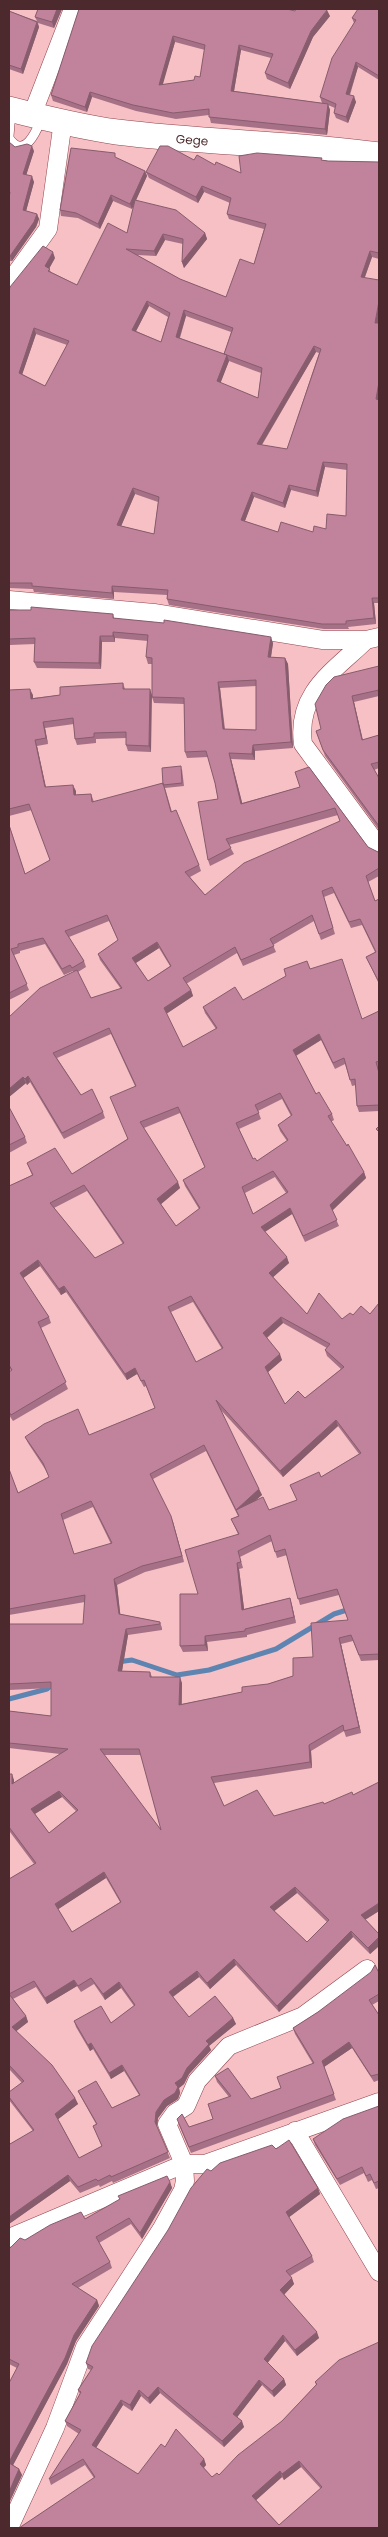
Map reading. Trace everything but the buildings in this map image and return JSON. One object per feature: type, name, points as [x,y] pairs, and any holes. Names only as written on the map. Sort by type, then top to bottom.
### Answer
[{"type":"street","points":[[9,283],[48,229],[31,114],[73,9]]},
{"type":"street","name":"Gege","points":[[31,114],[115,132],[212,142],[332,149],[379,156]]},
{"type":"street","points":[[9,600],[154,613],[323,640],[373,638]]},
{"type":"street","points":[[373,638],[311,694],[303,712],[300,728],[303,744],[379,848]]},
{"type":"street","points":[[9,2528],[54,2428],[85,2347],[161,2230],[183,2190],[185,2181],[184,2164],[167,2124],[175,2113],[186,2106],[196,2081],[229,2046],[303,2016],[367,1969]]},
{"type":"street","points":[[9,2238],[184,2164],[205,2164],[379,2102]]},
{"type":"street","points":[[295,2131],[379,2272]]},
{"type":"lane","points":[[31,114],[32,140],[28,144],[19,145],[9,137],[31,114]]},
{"type":"waterway","points":[[117,1662],[132,1660],[177,1675],[209,1670],[276,1649],[334,1614],[350,1609]]},
{"type":"waterway","points":[[9,1699],[47,1689],[53,1684]]}]
